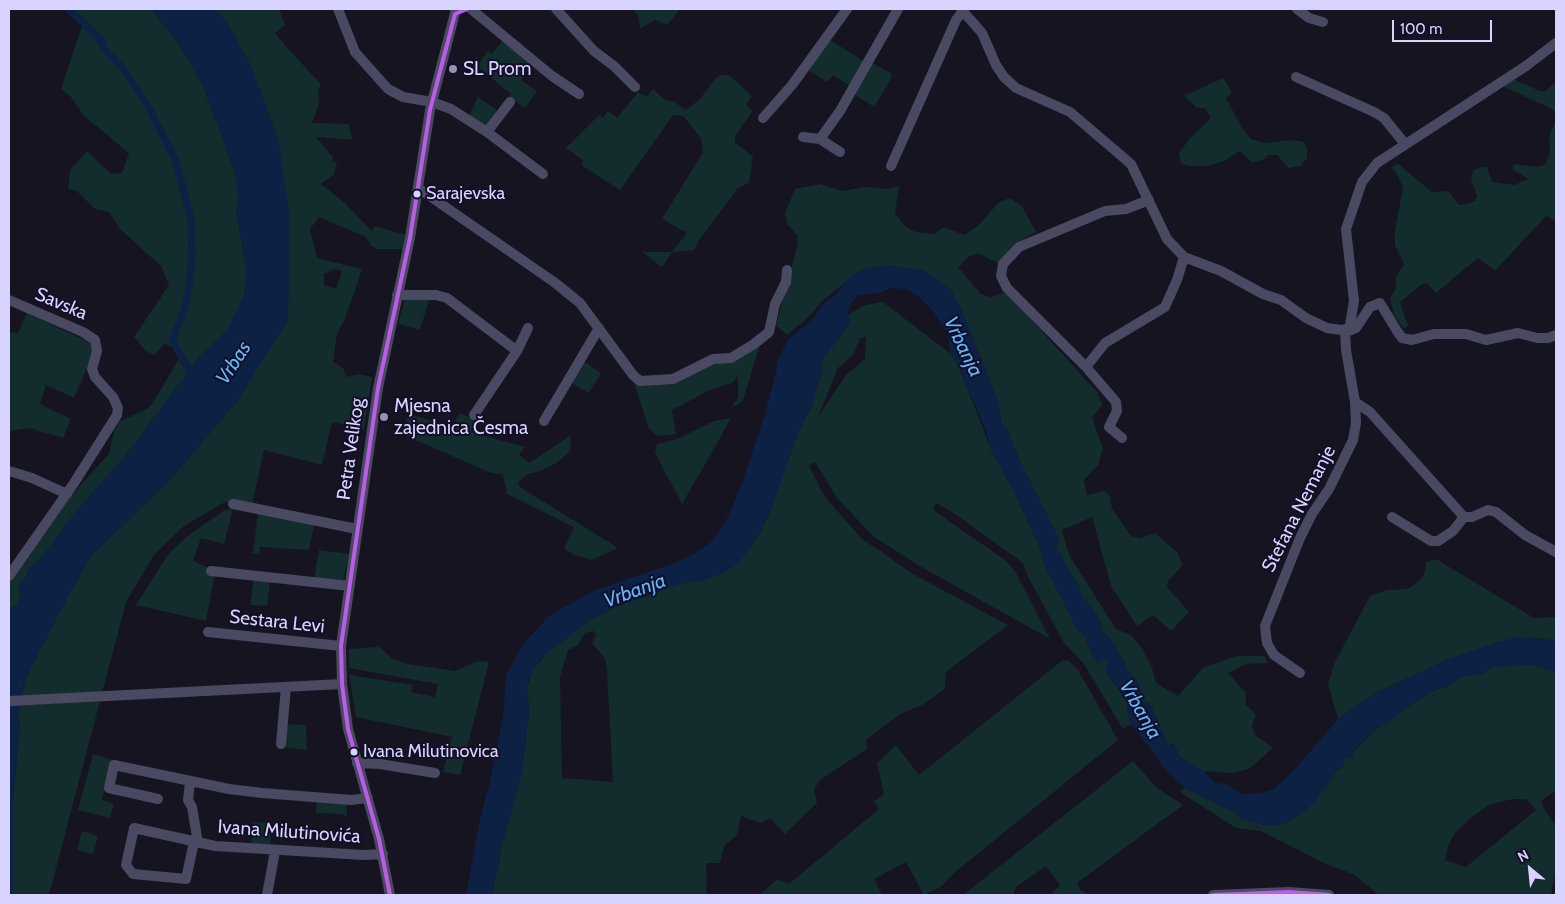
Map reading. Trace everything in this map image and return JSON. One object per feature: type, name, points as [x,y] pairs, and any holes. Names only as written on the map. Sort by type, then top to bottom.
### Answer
[{"type":"street","points":[[338,9],[353,48],[379,81],[399,96],[432,102],[456,112],[487,132],[543,174]]},
{"type":"street","points":[[455,12],[467,9]]},
{"type":"street","points":[[471,9],[552,76],[579,94]]},
{"type":"street","points":[[556,9],[594,51],[614,66],[635,87]]},
{"type":"street","points":[[763,118],[792,85],[847,9]]},
{"type":"street","points":[[820,139],[840,111],[898,9]]},
{"type":"street","points":[[1297,9],[1309,18],[1324,22]]},
{"type":"street","points":[[891,166],[962,10],[982,33],[1004,77],[1016,88],[1070,112],[1131,164],[1168,238],[1184,257],[1221,271],[1263,294],[1281,300],[1326,328],[1347,330],[1356,328],[1370,307],[1380,303],[1402,338],[1412,340],[1434,334],[1466,334],[1486,340],[1518,333],[1537,338],[1548,338],[1556,334]]},
{"type":"street","name":"Petra Velikog","points":[[390,895],[383,854],[357,763],[347,719],[342,684],[341,646],[378,388],[410,238],[432,102],[455,12]]},
{"type":"street","name":"Stefana Nemanje","points":[[1300,673],[1274,654],[1267,643],[1265,626],[1300,538],[1312,514],[1329,489],[1353,440],[1356,423],[1355,402],[1346,350],[1347,330],[1354,310],[1346,229],[1362,182],[1377,163],[1526,66],[1556,44]]},
{"type":"street","points":[[1296,77],[1384,118],[1405,144]]},
{"type":"street","points":[[487,132],[510,102]]},
{"type":"street","points":[[802,137],[820,139],[840,152]]},
{"type":"street","points":[[418,188],[554,282],[580,303],[636,378],[646,382],[673,379],[713,359],[735,356],[769,332],[775,304],[786,282],[787,270]]},
{"type":"street","points":[[1122,438],[1110,427],[1117,411],[1117,404],[1086,367],[1007,288],[1001,276],[1003,264],[1019,247],[1105,211],[1126,209],[1149,200]]},
{"type":"street","points":[[1086,367],[1105,343],[1165,307],[1177,280],[1184,257]]},
{"type":"street","points":[[397,295],[436,295],[447,298],[517,351]]},
{"type":"street","name":"Savska","points":[[9,300],[83,332],[95,340],[97,351],[92,369],[95,377],[113,397],[118,408],[117,415],[67,494]]},
{"type":"street","points":[[474,416],[517,351],[528,328]]},
{"type":"street","points":[[544,421],[599,328]]},
{"type":"street","points":[[1355,402],[1370,412],[1464,517],[1472,517],[1488,510],[1496,512],[1525,535],[1556,552]]},
{"type":"street","points":[[9,472],[32,478],[67,494],[9,576]]},
{"type":"street","points":[[233,504],[357,529]]},
{"type":"street","points":[[1392,517],[1431,541],[1438,541],[1453,531],[1464,517]]},
{"type":"street","points":[[211,571],[350,586]]},
{"type":"street","name":"Sestara Levi","points":[[208,632],[341,646]]},
{"type":"street","points":[[9,701],[342,684]]},
{"type":"street","points":[[281,744],[286,687]]},
{"type":"street","points":[[357,763],[380,764],[435,773]]},
{"type":"street","points":[[158,798],[109,788],[114,765],[117,764],[190,782],[262,794],[351,800],[368,798]]},
{"type":"street","points":[[190,782],[188,800],[192,807],[196,843]]},
{"type":"street","name":"Ivana Milutinovića","points":[[196,843],[186,879],[133,874],[127,868],[126,862],[134,828],[196,843],[276,851],[364,856],[383,854]]},
{"type":"street","points":[[267,895],[276,851]]},
{"type":"street","points":[[1214,895],[1289,892],[1329,895]]},
{"type":"green space","points":[[63,9],[151,9],[176,40],[202,83],[235,172],[239,200],[236,212],[247,270],[244,297],[227,331],[202,354],[127,454],[79,508],[37,564],[30,567],[26,577],[18,586],[21,593],[18,604],[9,609],[9,581],[61,506],[109,454],[114,431],[119,422],[147,409],[152,404],[182,354],[165,343],[154,355],[145,350],[134,337],[169,285],[161,266],[120,229],[109,212],[95,209],[76,190],[68,189],[70,170],[87,151],[111,174],[122,173],[129,153],[84,116],[71,97],[61,89],[82,26]]},
{"type":"green space","points":[[215,9],[279,9],[285,25],[275,33],[321,84],[318,92],[319,104],[312,123],[348,124],[353,140],[316,137],[333,157],[332,161],[337,163],[334,174],[321,184],[344,202],[372,231],[375,226],[406,235],[403,249],[377,249],[371,246],[366,237],[319,217],[310,229],[317,258],[362,269],[345,319],[337,334],[333,362],[343,368],[346,377],[358,374],[372,377],[364,429],[332,422],[322,465],[264,450],[252,505],[225,502],[184,526],[154,555],[126,602],[49,895],[13,895],[13,799],[20,722],[18,717],[25,679],[72,588],[93,554],[169,481],[236,402],[288,320],[228,24]],"holes":[[[334,269],[342,271],[336,289],[324,285],[324,274]]]},
{"type":"green space","points":[[633,9],[680,9],[667,25],[656,20],[640,28],[639,18]]},
{"type":"green space","points":[[504,38],[533,63],[521,80],[537,91],[525,108],[509,97],[511,94],[477,66],[488,51],[492,54]]},
{"type":"green space","points":[[829,39],[865,62],[850,86],[833,75],[827,82],[806,69]]},
{"type":"green space","points":[[870,62],[891,73],[892,77],[874,107],[852,93]]},
{"type":"green space","points":[[720,75],[729,75],[752,96],[746,104],[753,111],[735,136],[735,142],[753,157],[749,183],[738,188],[699,240],[694,250],[672,252],[687,233],[662,219],[703,152],[701,138],[683,116],[673,115],[620,190],[581,165],[583,160],[566,148],[599,115],[603,118],[608,111],[617,118],[638,92],[647,97],[653,89],[665,100],[673,101],[686,110],[700,99]]},
{"type":"green space","points":[[1223,78],[1232,92],[1226,98],[1242,128],[1251,139],[1265,143],[1292,140],[1304,142],[1307,148],[1307,158],[1300,166],[1288,168],[1277,155],[1268,155],[1263,160],[1252,162],[1240,151],[1224,161],[1208,166],[1181,164],[1179,153],[1190,138],[1211,118],[1205,108],[1197,108],[1184,96]]},
{"type":"green space","points":[[1513,79],[1540,91],[1545,91],[1556,82],[1556,113],[1548,107],[1502,86]]},
{"type":"green space","points":[[478,97],[499,112],[486,127],[469,116]]},
{"type":"green space","points":[[1556,121],[1556,221],[1546,216],[1495,271],[1478,258],[1436,293],[1427,283],[1422,284],[1400,302],[1408,326],[1404,329],[1394,315],[1390,298],[1396,288],[1396,277],[1404,264],[1395,245],[1395,230],[1403,188],[1397,174],[1391,167],[1398,164],[1432,192],[1449,191],[1459,205],[1467,204],[1475,201],[1477,197],[1471,179],[1473,171],[1481,167],[1487,167],[1492,182],[1514,185],[1528,179],[1512,169],[1514,164],[1537,167],[1545,165],[1550,152],[1549,140],[1551,131]]},
{"type":"green space","points":[[820,184],[842,191],[867,187],[890,189],[899,186],[895,213],[906,227],[916,232],[934,234],[944,227],[964,235],[978,226],[998,203],[1009,198],[1022,206],[1036,232],[1013,245],[998,263],[978,253],[968,257],[958,267],[981,294],[991,297],[1006,292],[1097,392],[1102,405],[1092,418],[1103,448],[1098,465],[1084,480],[1087,495],[1105,491],[1110,496],[1112,509],[1131,536],[1140,538],[1155,533],[1177,552],[1183,565],[1168,581],[1167,587],[1189,612],[1171,631],[1153,615],[1137,626],[1111,586],[1092,517],[1062,530],[1069,555],[1116,629],[1131,635],[1141,647],[1152,668],[1156,683],[1178,696],[1203,668],[1236,656],[1264,656],[1268,663],[1246,664],[1228,673],[1246,693],[1246,705],[1256,714],[1252,726],[1255,735],[1273,748],[1249,769],[1233,773],[1200,771],[1178,755],[1174,745],[1167,743],[1150,704],[1145,702],[1137,681],[1128,670],[1114,644],[1102,631],[1102,625],[1090,605],[1081,596],[1080,589],[1056,548],[1059,539],[1021,464],[1008,432],[1001,423],[999,404],[961,309],[950,289],[924,271],[893,266],[861,270],[822,301],[809,317],[787,335],[776,325],[797,247],[798,236],[787,224],[785,213],[795,189]]},
{"type":"green space","points":[[642,252],[672,252],[662,267]]},
{"type":"green space","points":[[430,297],[420,330],[398,324],[405,299]]},
{"type":"green space","points":[[883,302],[951,354],[957,363],[992,451],[1014,491],[1039,546],[1044,564],[1079,632],[1085,635],[1088,646],[1102,659],[1108,660],[1107,673],[1127,702],[1127,713],[1131,724],[1123,729],[1084,664],[1064,643],[1027,575],[1023,563],[955,514],[936,503],[933,510],[1005,560],[1015,571],[1050,639],[918,565],[874,537],[837,498],[815,462],[809,466],[825,497],[863,540],[911,573],[1008,625],[946,672],[945,689],[922,705],[900,714],[866,740],[867,749],[820,780],[814,790],[817,803],[785,834],[770,818],[760,823],[741,816],[737,835],[724,846],[720,863],[706,863],[707,895],[492,895],[503,841],[522,771],[529,711],[527,687],[532,672],[547,651],[591,619],[611,609],[682,583],[700,581],[723,573],[738,563],[758,536],[769,515],[797,434],[811,407],[823,368],[821,361],[850,323],[849,314],[865,305]],"holes":[[[866,337],[865,359],[846,375],[818,417],[838,368],[853,355],[860,338]],[[594,631],[596,635],[592,643],[605,658],[607,671],[613,782],[562,778],[560,677],[568,650],[578,645],[585,633]]]},
{"type":"green space","points":[[27,313],[89,342],[93,347],[92,357],[74,398],[46,385],[40,404],[71,419],[63,438],[30,428],[9,431],[9,332],[18,333]]},
{"type":"green space","points":[[760,345],[743,400],[737,405],[731,407],[738,398],[738,376],[732,383],[712,389],[672,410],[676,434],[658,436],[649,429],[633,380],[636,383],[710,364],[735,361]]},
{"type":"green space","points":[[583,361],[601,373],[589,393],[570,382]]},
{"type":"green space","points":[[459,413],[474,419],[471,432],[525,447],[519,455],[529,463],[571,435],[570,451],[557,463],[528,474],[518,482],[520,487],[618,548],[592,560],[574,555],[564,549],[574,527],[507,494],[503,475],[489,472],[404,435],[408,414],[453,427]]},
{"type":"green space","points":[[731,418],[682,504],[655,453],[657,444],[677,439],[714,421]]},
{"type":"green space","points":[[233,509],[224,544],[201,538],[193,561],[207,567],[206,571],[215,573],[206,621],[136,605],[169,553],[190,534],[225,510]]},
{"type":"green space","points":[[258,512],[314,525],[309,550],[260,547],[259,554],[253,553]]},
{"type":"green space","points":[[319,550],[349,554],[343,580],[314,579]]},
{"type":"green space","points":[[1436,559],[1534,618],[1556,617],[1556,641],[1536,638],[1498,642],[1447,660],[1376,693],[1338,719],[1328,685],[1334,664],[1370,596],[1387,590],[1408,589],[1421,579],[1425,572],[1426,562]]},
{"type":"green space","points":[[254,578],[270,580],[267,606],[250,605]]},
{"type":"green space","points":[[377,645],[392,658],[407,664],[456,671],[478,661],[489,662],[460,775],[443,772],[452,737],[356,717],[349,675],[413,685],[411,692],[435,697],[438,684],[349,668],[349,649],[376,647]]},
{"type":"green space","points":[[1063,660],[1069,661],[1078,670],[1118,740],[954,873],[941,887],[924,895],[906,862],[874,879],[882,895],[760,894],[778,879],[789,884],[879,809],[874,801],[884,794],[877,763],[896,745],[919,775]]},
{"type":"green space","points":[[1524,664],[1556,672],[1556,790],[1542,800],[1542,805],[1556,827],[1556,867],[1551,895],[1379,895],[1353,874],[1326,864],[1261,831],[1236,828],[1180,792],[1185,788],[1243,819],[1264,825],[1286,823],[1302,813],[1315,801],[1345,758],[1353,757],[1352,754],[1375,730],[1390,721],[1404,708],[1409,707],[1414,702],[1437,689],[1445,688],[1461,677],[1485,673],[1487,669]],"holes":[[[1513,799],[1526,799],[1536,810],[1466,867],[1445,860],[1448,846],[1456,832],[1473,816],[1491,804]]]},
{"type":"green space","points":[[285,724],[306,725],[307,750],[283,747]]},
{"type":"green space","points":[[93,754],[113,760],[102,800],[114,804],[110,818],[78,810]]},
{"type":"green space","points":[[1133,761],[1157,788],[1183,805],[1077,883],[1080,890],[1090,895],[1050,895],[1060,885],[1046,866],[1016,887],[1013,895],[963,895]]},
{"type":"green space","points":[[317,800],[346,801],[347,817],[343,814],[316,813]]},
{"type":"green space","points":[[253,822],[272,823],[270,846],[251,845]]},
{"type":"green space","points":[[82,831],[98,836],[93,854],[77,850]]},
{"type":"water","name":"Vrbas","points":[[151,9],[215,9],[228,24],[252,67],[278,139],[290,216],[288,320],[236,402],[169,481],[93,554],[72,588],[25,679],[18,717],[20,722],[13,799],[13,895],[9,895],[9,609],[18,604],[21,593],[18,586],[26,577],[30,567],[37,563],[79,508],[127,454],[202,354],[227,331],[244,296],[247,270],[236,211],[239,200],[235,172],[202,83],[176,40]]},
{"type":"water","name":"Vrbanja","points":[[893,266],[924,271],[950,289],[961,309],[999,404],[1001,423],[1008,432],[1021,464],[1059,539],[1056,548],[1080,589],[1081,596],[1090,605],[1102,625],[1102,631],[1114,644],[1128,670],[1137,681],[1145,701],[1150,704],[1167,742],[1178,750],[1178,756],[1204,771],[1214,782],[1228,785],[1241,794],[1262,793],[1274,789],[1295,769],[1338,719],[1376,693],[1447,660],[1498,642],[1517,637],[1556,641],[1556,672],[1533,665],[1494,667],[1487,669],[1485,673],[1461,677],[1445,688],[1437,689],[1414,702],[1375,730],[1352,753],[1353,758],[1345,758],[1343,768],[1336,769],[1333,777],[1315,801],[1302,813],[1286,823],[1271,826],[1243,819],[1185,788],[1162,766],[1158,758],[1131,724],[1127,713],[1127,702],[1106,671],[1108,660],[1102,659],[1098,663],[1091,653],[1085,635],[1079,632],[1044,564],[1039,546],[1014,491],[992,451],[986,431],[957,363],[951,354],[947,333],[933,311],[919,297],[906,289],[891,288],[882,292],[857,296],[851,303],[848,311],[850,323],[821,361],[823,368],[811,407],[797,434],[769,515],[758,536],[738,563],[723,573],[700,581],[682,583],[611,609],[591,619],[542,657],[530,675],[527,687],[529,711],[522,771],[503,841],[492,895],[466,895],[480,819],[490,782],[503,718],[506,675],[523,644],[549,616],[593,591],[674,563],[694,554],[711,542],[725,523],[741,486],[765,414],[777,361],[788,340],[812,320],[826,301],[834,296],[853,274],[872,267]]},
{"type":"waterway","points":[[68,9],[102,42],[104,49],[120,65],[146,102],[175,159],[191,218],[192,257],[185,308],[172,340],[189,371]]},
{"type":"transit line","points":[[390,895],[379,839],[348,729],[342,684],[341,646],[378,388],[410,238],[430,110],[455,14],[467,9]]},
{"type":"transit line","points":[[1213,895],[1289,892],[1329,895]]},
{"type":"place","name":"SL Prom","points":[[453,69]]},
{"type":"place","name":"Sarajevska","points":[[417,194]]},
{"type":"place","name":"Mjesna zajednica Česma","points":[[384,417]]},
{"type":"place","name":"Ivana Milutinovica","points":[[354,752]]}]
